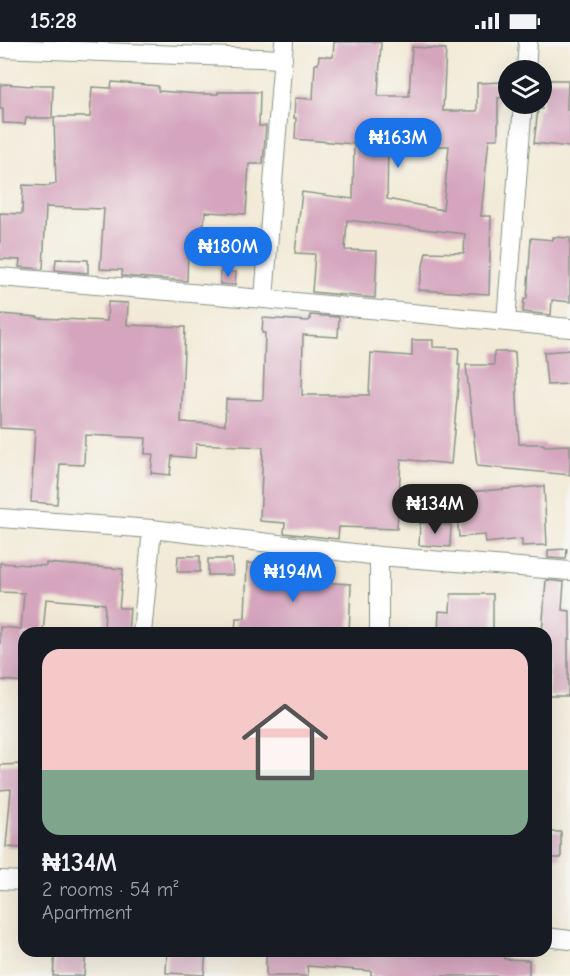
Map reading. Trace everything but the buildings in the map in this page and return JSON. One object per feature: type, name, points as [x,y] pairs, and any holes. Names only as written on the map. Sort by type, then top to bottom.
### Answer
[{"type":"street","points":[[527,60],[528,42]]},
{"type":"street","points":[[0,48],[283,50],[264,300]]},
{"type":"street","points":[[506,321],[523,114]]},
{"type":"street","points":[[0,278],[570,328]]},
{"type":"street","points":[[0,518],[152,530],[379,556],[570,572]]},
{"type":"street","points":[[143,627],[152,530]]},
{"type":"street","points":[[379,556],[379,627]]},
{"type":"street","points":[[0,880],[18,881]]},
{"type":"street","points":[[552,938],[570,940]]}]
